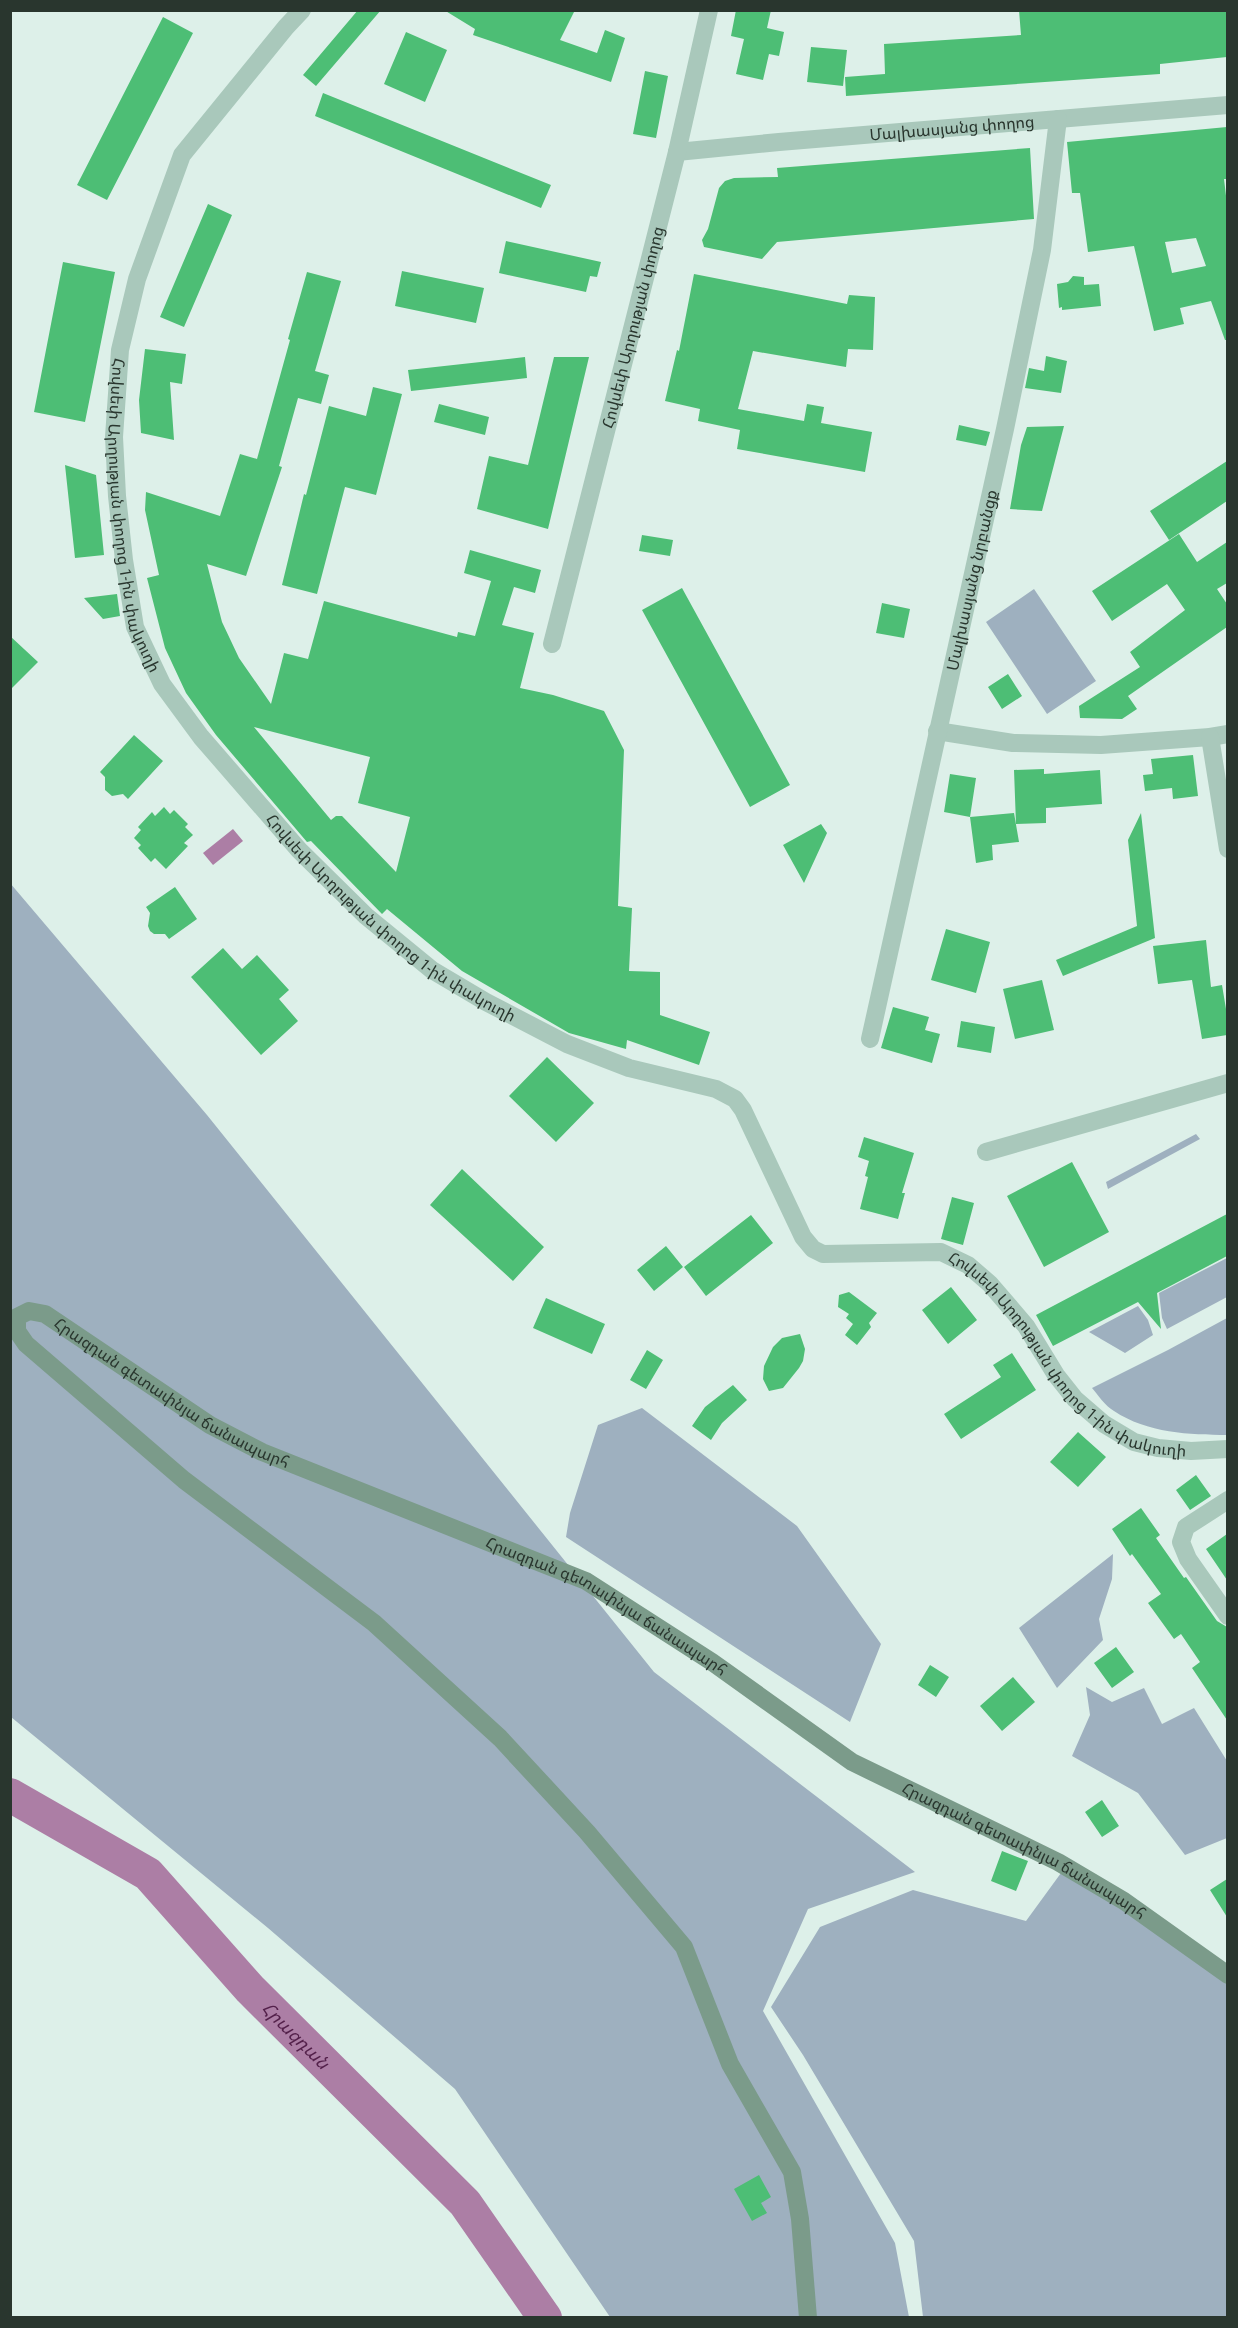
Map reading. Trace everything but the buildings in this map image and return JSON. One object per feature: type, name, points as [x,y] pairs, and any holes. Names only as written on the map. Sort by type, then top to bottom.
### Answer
[{"type":"street","name":"Հովսեփ Արղության փողոց 1-ին փակուղի","points":[[302,10],[182,155],[137,279],[120,350],[114,437],[124,560],[135,627],[162,684],[201,737],[299,850],[366,916],[432,970],[486,1002],[567,1044],[629,1068],[716,1089],[735,1100],[761,1148],[803,1237],[813,1249],[823,1254],[941,1252],[968,1265],[990,1284],[1026,1326],[1056,1375],[1075,1399],[1104,1424],[1134,1442],[1158,1448],[1191,1451],[1227,1449]]},
{"type":"street","name":"Հովսեփ Արղության փողոց","points":[[552,644],[677,152],[710,10]]},
{"type":"street","name":"Մալխասյանց փողոց","points":[[677,152],[1227,105]]},
{"type":"street","name":"Մալխասյանց նրբանցք","points":[[870,1039],[1005,429],[1042,250],[1058,119]]},
{"type":"street","points":[[938,730],[1013,744],[1101,745],[1219,735],[1227,849]]},
{"type":"street","points":[[986,1152],[1227,1083]]},
{"type":"street","name":"Հրազդան գետափնյա ճանապարհ","points":[[808,2318],[800,2219],[792,2172],[730,2064],[684,1947],[587,1832],[500,1738],[374,1623],[184,1480],[27,1344],[16,1331],[17,1317],[29,1311],[45,1314],[210,1425],[262,1452],[586,1581],[712,1662],[852,1762],[1058,1862],[1124,1901],[1227,1975]]},
{"type":"street","points":[[1227,1500],[1186,1527],[1181,1542],[1188,1559],[1227,1616]]},
{"type":"shaded area","points":[[1034,589],[1096,681],[1047,714],[986,622]]},
{"type":"shaded area","points":[[233,829],[243,841],[213,865],[203,853]]},
{"type":"shaded area","points":[[10,883],[207,1115],[654,1672],[915,1872],[808,1909],[763,2011],[895,2243],[909,2317],[610,2317],[455,2089],[268,1928],[11,1717]]},
{"type":"shaded area","points":[[1196,1134],[1200,1139],[1108,1189],[1106,1182]]},
{"type":"shaded area","points":[[1227,1258],[1227,1297],[1167,1329],[1162,1318],[1159,1293]]},
{"type":"shaded area","points":[[1138,1306],[1148,1320],[1153,1335],[1125,1353],[1089,1332]]},
{"type":"shaded area","points":[[1227,1318],[1227,1435],[1184,1433],[1140,1424],[1111,1409],[1092,1388],[1168,1350]]},
{"type":"shaded area","points":[[642,1408],[797,1526],[881,1644],[850,1722],[566,1537],[570,1513],[598,1425]]},
{"type":"shaded area","points":[[1113,1554],[1112,1579],[1099,1619],[1103,1640],[1057,1688],[1019,1628]]},
{"type":"shaded area","points":[[1086,1687],[1112,1702],[1144,1688],[1162,1724],[1194,1708],[1227,1761],[1227,1838],[1185,1855],[1138,1793],[1072,1756],[1090,1715]]},
{"type":"shaded area","points":[[1061,1873],[1122,1909],[1227,1984],[1227,2317],[923,2317],[914,2241],[803,2055],[771,2007],[820,1927],[913,1890],[1026,1921]]},
{"type":"waterway","name":"Հրազդան","points":[[10,1795],[148,1874],[250,1989],[465,2203],[545,2318]]}]
